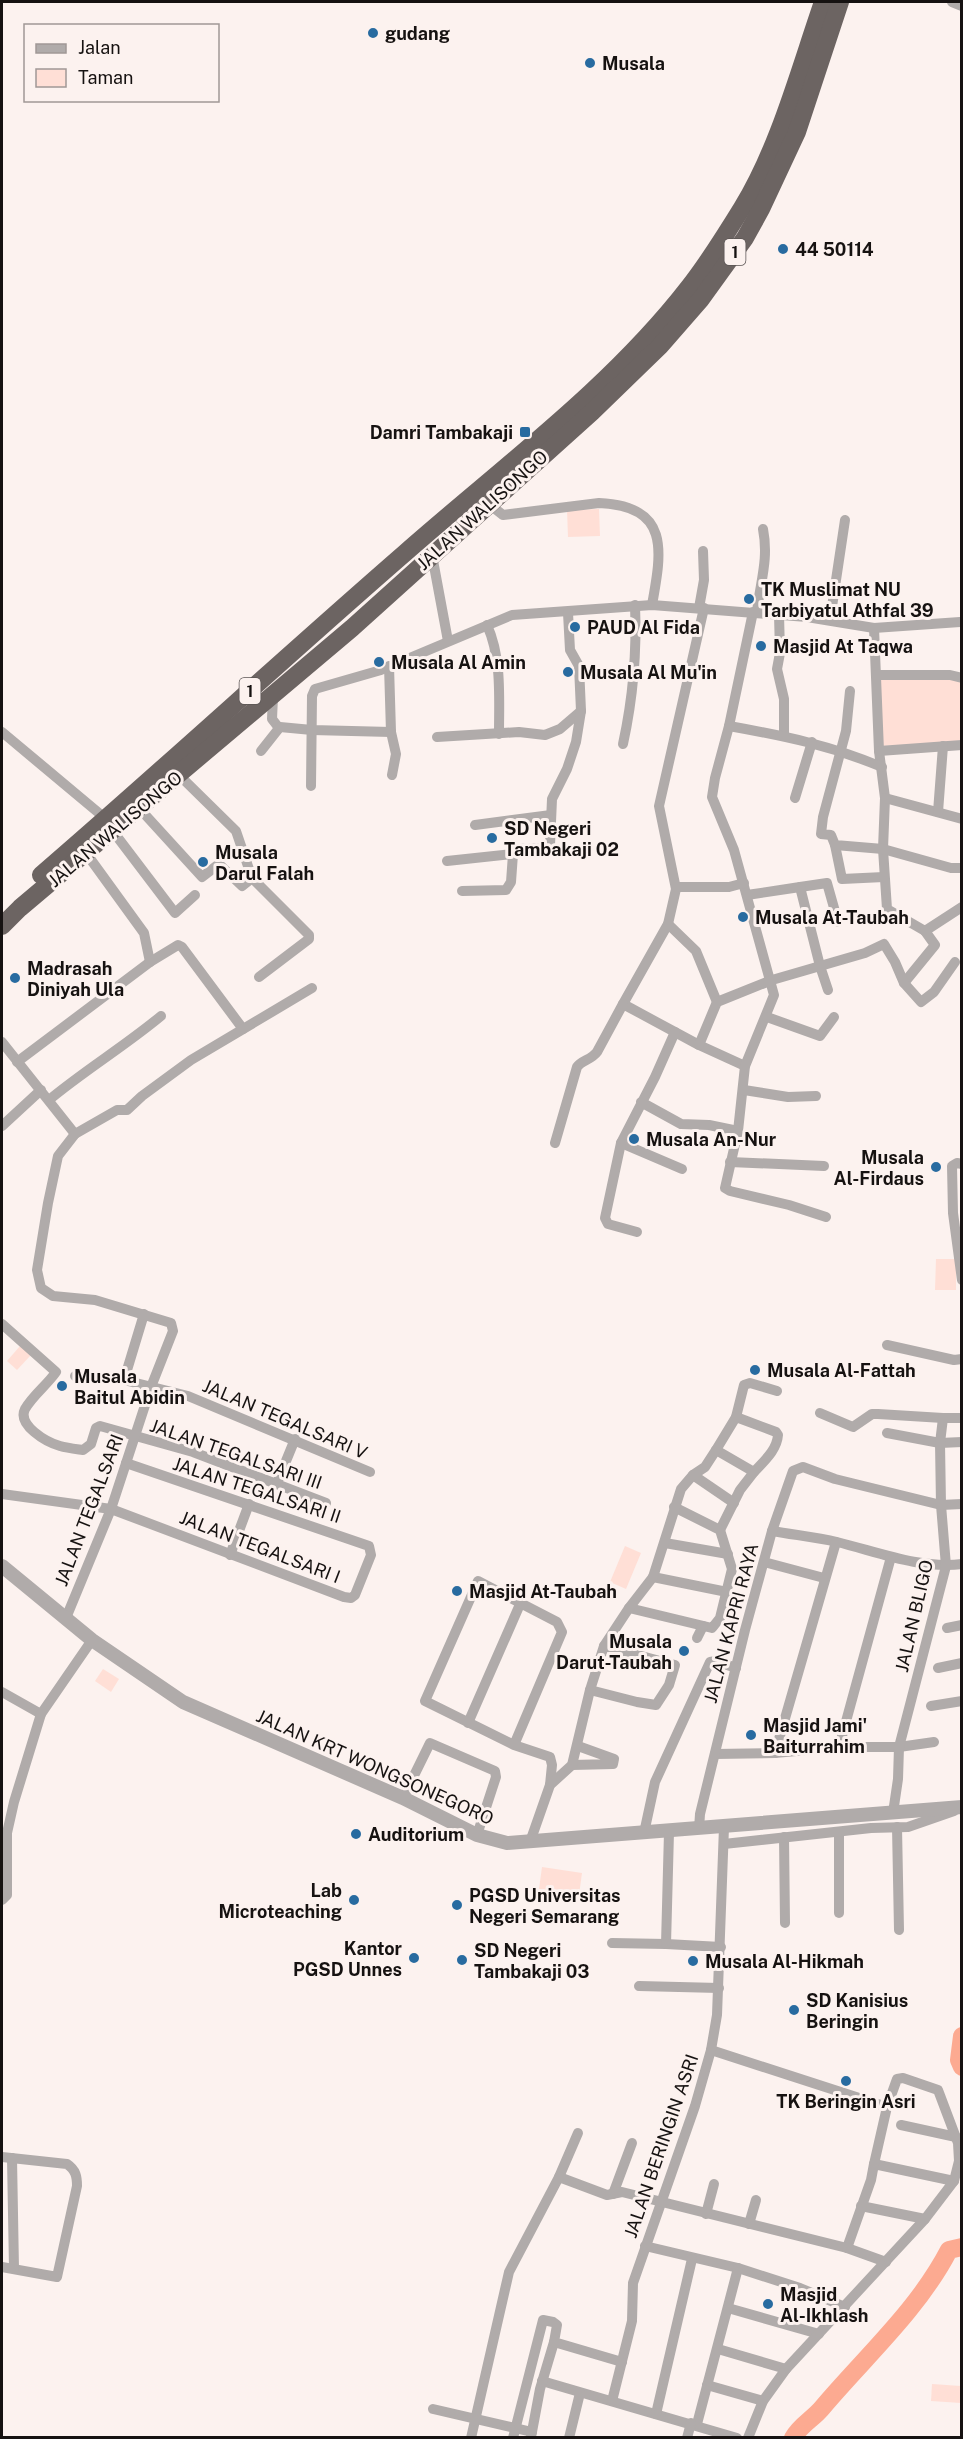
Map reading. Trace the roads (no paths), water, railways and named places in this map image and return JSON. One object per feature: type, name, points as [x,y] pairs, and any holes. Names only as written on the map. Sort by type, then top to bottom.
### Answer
[{"type":"highway","name":"JALAN WALISONGO","points":[[2,909],[109,824],[403,555],[552,426],[644,340],[690,286],[744,206],[772,146],[823,2]]},
{"type":"highway","name":"JALAN WALISONGO","points":[[2,926],[86,853],[109,824],[140,808],[273,697],[592,412],[660,346],[701,299],[745,238],[761,209],[797,132],[840,2]]},
{"type":"street","points":[[952,2],[962,6]]},
{"type":"street","points":[[489,504],[503,515],[599,504],[614,504],[637,511],[652,525],[658,541],[652,605]]},
{"type":"street","points":[[831,620],[845,520]]},
{"type":"street","points":[[763,529],[765,569],[712,797],[734,850],[772,980],[774,995],[767,1017],[745,1066],[738,1131],[725,1183],[727,1190],[826,1217]]},
{"type":"street","points":[[555,1143],[577,1067],[580,1063],[592,1059],[597,1052],[668,924],[676,887],[659,806],[702,608],[703,551]]},
{"type":"street","points":[[432,555],[448,641]]},
{"type":"street","points":[[622,744],[631,706],[636,634],[635,605]]},
{"type":"street","points":[[311,786],[312,696],[315,689],[389,666],[512,615],[568,613],[652,605],[779,614],[874,628],[960,622]]},
{"type":"street","points":[[462,891],[506,890],[511,882],[513,854],[517,849],[544,848],[550,845],[552,799],[567,769],[576,742],[581,711],[579,666],[570,650],[568,613]]},
{"type":"street","points":[[779,614],[780,653],[777,669],[784,699],[784,736]]},
{"type":"street","points":[[487,625],[495,647],[497,662],[499,734]]},
{"type":"street","points":[[874,628],[879,751],[885,798],[883,849],[887,909],[925,931],[935,945],[904,983]]},
{"type":"street","points":[[389,666],[391,732],[396,754],[392,775]]},
{"type":"street","points":[[876,675],[950,675],[962,678]]},
{"type":"street","points":[[850,691],[842,751],[820,833],[831,835],[842,879],[884,877]]},
{"type":"street","points":[[273,697],[272,719],[279,728],[391,732]]},
{"type":"street","points":[[437,737],[519,732],[545,735],[560,729],[581,711]]},
{"type":"street","points":[[729,726],[812,742],[882,767]]},
{"type":"street","points":[[261,751],[279,728]]},
{"type":"street","points":[[2,732],[109,824],[175,913],[195,895]]},
{"type":"street","points":[[795,798],[812,742]]},
{"type":"street","points":[[879,751],[962,745]]},
{"type":"street","points":[[938,812],[943,746]]},
{"type":"street","points":[[179,775],[236,831],[252,878],[309,936],[309,939],[259,977]]},
{"type":"street","points":[[885,798],[962,819]]},
{"type":"street","points":[[140,808],[202,877],[219,864],[242,886],[252,878]]},
{"type":"street","points":[[475,825],[551,815]]},
{"type":"street","points":[[835,845],[883,849],[951,868],[962,868]]},
{"type":"street","points":[[86,853],[146,937],[150,962]]},
{"type":"street","points":[[447,861],[513,854]]},
{"type":"street","points":[[676,887],[729,887],[744,883]]},
{"type":"street","points":[[747,894],[827,883],[838,922]]},
{"type":"street","points":[[800,887],[828,990]]},
{"type":"street","points":[[925,931],[962,907]]},
{"type":"street","points":[[668,924],[696,951],[717,1002],[699,1045]]},
{"type":"street","points":[[717,1002],[772,980],[865,953],[885,944],[904,983],[922,1002],[934,992],[955,962]]},
{"type":"street","points":[[17,1062],[150,962],[176,946],[182,946],[243,1029]]},
{"type":"street","points":[[2,1042],[75,1134],[117,1110],[127,1110],[191,1060],[312,988]]},
{"type":"street","points":[[623,1004],[699,1045],[745,1066]]},
{"type":"street","points":[[49,1100],[73,1080],[124,1046],[161,1016]]},
{"type":"street","points":[[767,1017],[820,1036],[834,1017]]},
{"type":"street","points":[[637,1232],[608,1224],[605,1218],[621,1143],[675,1032]]},
{"type":"street","points":[[2,1126],[41,1090]]},
{"type":"street","points":[[744,1090],[788,1096],[816,1096]]},
{"type":"street","points":[[641,1102],[681,1124],[709,1125],[738,1131]]},
{"type":"street","name":"JALAN TEGALSARI","points":[[66,1618],[111,1509],[151,1387],[173,1331],[171,1323],[144,1314],[95,1300],[53,1296],[41,1288],[37,1270],[58,1156],[75,1134]]},
{"type":"street","points":[[621,1143],[682,1169]]},
{"type":"street","points":[[730,1162],[824,1166]]},
{"type":"street","points":[[962,1164],[957,1163],[952,1166],[953,1213],[962,1280]]},
{"type":"street","points":[[124,1380],[144,1314]]},
{"type":"street","points":[[2,1324],[56,1372],[26,1407],[22,1416],[29,1428],[59,1446],[83,1450],[88,1448],[98,1426],[135,1436]]},
{"type":"street","points":[[887,1346],[954,1360],[962,1359]]},
{"type":"street","name":"JALAN TEGALSARI V","points":[[75,1376],[124,1380],[188,1396],[370,1472]]},
{"type":"street","points":[[550,1785],[572,1765],[590,1690],[604,1646],[653,1577],[681,1489],[693,1475],[705,1467],[716,1450],[735,1417],[744,1385],[746,1383],[777,1391]]},
{"type":"street","points":[[820,1413],[853,1427],[872,1414],[943,1419],[962,1418]]},
{"type":"street","points":[[720,1530],[740,1491],[772,1451],[778,1435],[735,1417]]},
{"type":"street","name":"JALAN BLIGO","points":[[893,1813],[898,1779],[899,1747],[946,1566],[941,1505],[940,1443],[943,1419]]},
{"type":"street","points":[[887,1433],[940,1443],[962,1442]]},
{"type":"street","name":"JALAN TEGALSARI III","points":[[135,1436],[193,1452],[326,1503]]},
{"type":"street","points":[[277,1483],[295,1439]]},
{"type":"street","points":[[716,1450],[754,1472]]},
{"type":"street","name":"JALAN TEGALSARI II","points":[[126,1463],[357,1540],[369,1546],[371,1555]]},
{"type":"street","name":"JALAN KAPRI RAYA","points":[[699,1829],[700,1814],[736,1668],[772,1531],[793,1471],[803,1467],[835,1479],[941,1505],[962,1504]]},
{"type":"street","points":[[693,1475],[734,1503]]},
{"type":"street","name":"JALAN TEGALSARI I","points":[[2,1494],[111,1509],[351,1598],[355,1595],[371,1555]]},
{"type":"street","points":[[230,1555],[249,1504]]},
{"type":"street","points":[[629,1608],[712,1628],[720,1618],[732,1569],[720,1530],[674,1507]]},
{"type":"street","points":[[772,1531],[836,1542],[891,1557],[946,1566],[962,1564]]},
{"type":"street","points":[[775,1753],[836,1542]]},
{"type":"street","points":[[665,1543],[728,1554]]},
{"type":"street","points":[[839,1747],[891,1557]]},
{"type":"street","points":[[764,1562],[824,1578]]},
{"type":"street","name":"JALAN KRT WONGSONEGORO","points":[[2,1566],[92,1640],[183,1701],[403,1798],[477,1835],[507,1843],[962,1808]]},
{"type":"street","points":[[653,1577],[727,1592]]},
{"type":"street","points":[[514,1745],[562,1632],[557,1622],[478,1581],[425,1701],[514,1745],[550,1757],[552,1765],[550,1785],[530,1842]]},
{"type":"street","points":[[468,1722],[521,1602]]},
{"type":"street","points":[[947,1628],[962,1625]]},
{"type":"street","points":[[697,1638],[703,1626]]},
{"type":"street","points":[[2,1900],[7,1895],[6,1847],[14,1802],[41,1714],[92,1640]]},
{"type":"street","points":[[590,1690],[637,1702],[656,1704],[669,1685],[675,1665],[604,1646]]},
{"type":"street","points":[[644,1833],[655,1782],[710,1662],[716,1661],[736,1668]]},
{"type":"street","points":[[938,1668],[962,1663]]},
{"type":"street","points":[[2,1692],[41,1714]]},
{"type":"street","points":[[931,1706],[962,1701]]},
{"type":"street","points":[[715,1754],[775,1753],[839,1747],[899,1747],[934,1742]]},
{"type":"street","points":[[403,1798],[429,1743],[495,1771],[496,1777],[477,1835]]},
{"type":"street","points":[[572,1765],[613,1764],[614,1759],[578,1746]]},
{"type":"street","points":[[724,1844],[908,1827],[962,1808]]},
{"type":"street","name":"JALAN BERINGIN ASRI","points":[[612,2401],[632,2321],[633,2283],[711,2050],[719,1988],[724,1827]]},
{"type":"street","points":[[897,1827],[899,1930]]},
{"type":"street","points":[[663,1893],[668,1832]]},
{"type":"street","points":[[666,1944],[668,1832]]},
{"type":"street","points":[[839,1832],[840,1913]]},
{"type":"street","points":[[784,1837],[784,1923]]},
{"type":"street","points":[[612,1944],[721,1947]]},
{"type":"street","points":[[639,1986],[719,1988]]},
{"type":"street","points":[[711,2050],[887,2107]]},
{"type":"street","points":[[748,2438],[763,2401],[786,2369],[925,2219],[954,2181],[959,2161],[956,2138],[941,2094],[935,2088],[898,2078],[887,2107],[874,2164],[847,2248]]},
{"type":"street","points":[[901,2125],[956,2138]]},
{"type":"street","points":[[471,2438],[509,2272],[559,2177],[578,2133]]},
{"type":"street","points":[[613,2194],[632,2143]]},
{"type":"street","points":[[2,2267],[57,2277],[77,2176],[67,2164],[7,2158],[14,2269]]},
{"type":"street","points":[[874,2164],[954,2181]]},
{"type":"street","points":[[559,2177],[607,2195],[622,2192],[661,2201],[847,2248],[886,2262]]},
{"type":"street","points":[[706,2214],[714,2184]]},
{"type":"street","points":[[749,2224],[756,2200]]},
{"type":"street","points":[[861,2206],[925,2219]]},
{"type":"street","points":[[645,2246],[692,2259],[738,2268],[800,2288],[845,2307]]},
{"type":"street","points":[[656,2414],[692,2259]]},
{"type":"street","points":[[687,2438],[694,2424],[718,2349],[738,2268]]},
{"type":"street","points":[[728,2308],[819,2334]]},
{"type":"street","points":[[433,2409],[477,2419],[514,2433],[531,2435],[541,2385],[554,2342],[557,2325],[553,2322],[543,2319],[514,2433]]},
{"type":"street","points":[[554,2342],[622,2362]]},
{"type":"street","points":[[718,2349],[786,2369]]},
{"type":"street","points":[[526,2386],[541,2385],[580,2392],[737,2438]]},
{"type":"street","points":[[707,2385],[763,2401]]},
{"type":"street","points":[[570,2437],[580,2392]]},
{"type":"waterway","points":[[962,2036],[959,2060],[962,2067]]},
{"type":"waterway","points":[[793,2438],[907,2313],[949,2250],[962,2247]]},
{"type":"place","name":"gudang","points":[[373,33]]},
{"type":"place","name":"Musala","points":[[590,63]]},
{"type":"place","name":"44 50114","points":[[783,249]]},
{"type":"place","name":"Damri Tambakaji","points":[[525,432]]},
{"type":"place","name":"TK Muslimat NU Tarbiyatul Athfal 39","points":[[749,599]]},
{"type":"place","name":"PAUD Al Fida","points":[[575,627]]},
{"type":"place","name":"Masjid At Taqwa","points":[[761,646]]},
{"type":"place","name":"Musala Al Amin","points":[[379,662]]},
{"type":"place","name":"Musala Al Mu'in","points":[[568,672]]},
{"type":"place","name":"SD Negeri Tambakaji 02","points":[[492,838]]},
{"type":"place","name":"Musala Darul Falah","points":[[203,862]]},
{"type":"place","name":"Musala At-Taubah","points":[[743,917]]},
{"type":"place","name":"Madrasah Diniyah Ula","points":[[15,978]]},
{"type":"place","name":"Musala An-Nur","points":[[634,1139]]},
{"type":"place","name":"Musala Al-Firdaus","points":[[936,1167]]},
{"type":"place","name":"Musala Al-Fattah","points":[[755,1370]]},
{"type":"place","name":"Musala Baitul Abidin","points":[[62,1386]]},
{"type":"place","name":"Masjid At-Taubah","points":[[457,1591]]},
{"type":"place","name":"Musala Darut-Taubah","points":[[684,1651]]},
{"type":"place","name":"Masjid Jami' Baiturrahim","points":[[751,1735]]},
{"type":"place","name":"Auditorium","points":[[356,1834]]},
{"type":"place","name":"Lab Microteaching","points":[[354,1900]]},
{"type":"place","name":"PGSD Universitas Negeri Semarang","points":[[457,1905]]},
{"type":"place","name":"Kantor PGSD Unnes","points":[[414,1958]]},
{"type":"place","name":"SD Negeri Tambakaji 03","points":[[462,1960]]},
{"type":"place","name":"Musala Al-Hikmah","points":[[693,1961]]},
{"type":"place","name":"SD Kanisius Beringin","points":[[794,2010]]},
{"type":"place","name":"TK Beringin Asri","points":[[846,2081]]},
{"type":"place","name":"Masjid Al-Ikhlash","points":[[768,2304]]}]
